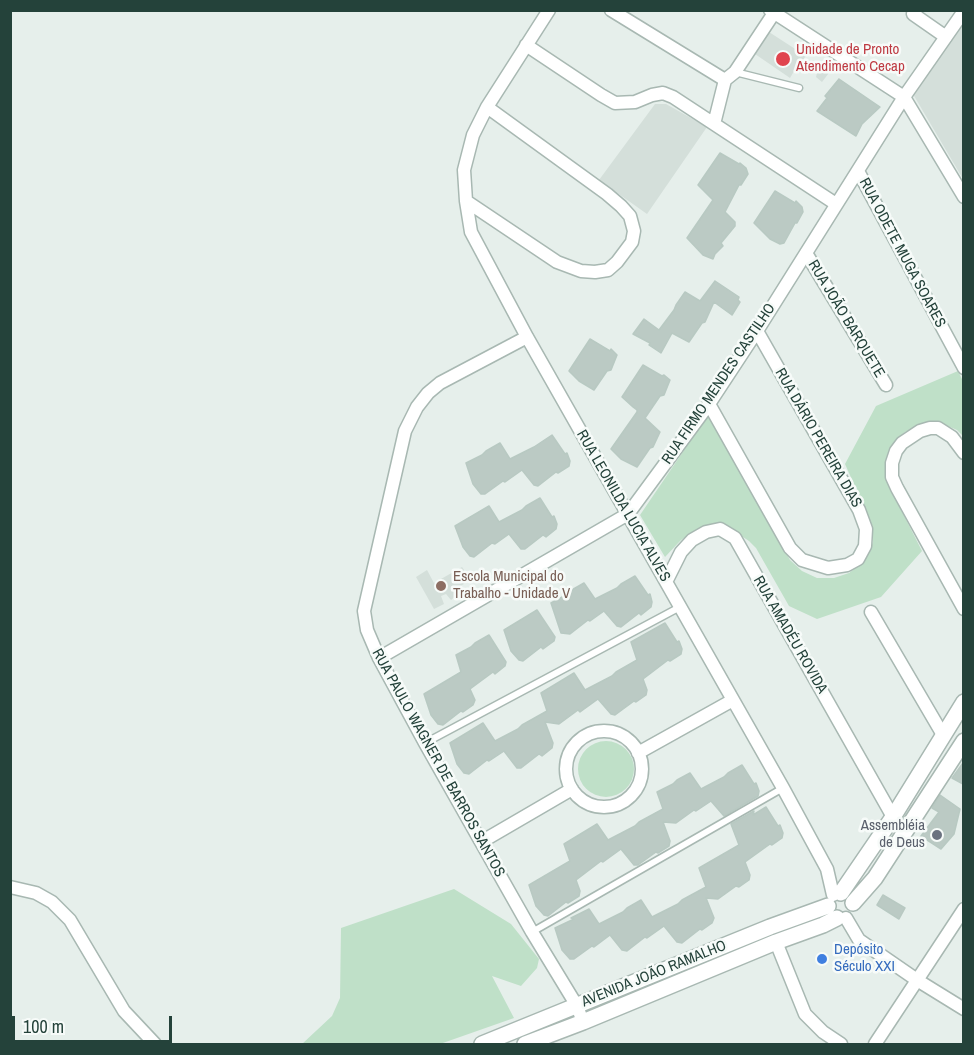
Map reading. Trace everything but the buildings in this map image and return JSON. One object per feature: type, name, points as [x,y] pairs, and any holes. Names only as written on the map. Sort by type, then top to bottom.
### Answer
[{"type":"street","name":"RUA LEONILDA LUCIA ALVES","points":[[549,10],[487,107],[474,135],[464,170],[471,232],[527,337],[783,788],[826,869],[837,906],[859,940],[963,1009]]},
{"type":"street","points":[[611,10],[725,80]]},
{"type":"street","points":[[916,10],[913,14],[946,37]]},
{"type":"street","points":[[714,124],[725,80],[735,72],[773,11],[904,97],[963,197]]},
{"type":"street","name":"RUA FIRMO MENDES CASTILHO","points":[[379,658],[628,514],[708,404],[757,331],[904,97],[963,11]]},
{"type":"street","points":[[526,45],[615,104],[635,102],[663,93],[673,97],[836,204]]},
{"type":"street","points":[[466,201],[557,262],[581,271],[596,273],[608,270],[632,242],[634,231],[630,216],[621,206],[487,107]]},
{"type":"street","name":"RUA ODETE MUGA SOARES","points":[[858,171],[963,368]]},
{"type":"street","name":"RUA JOÃO BARQUETE","points":[[806,253],[886,385]]},
{"type":"street","name":"RUA DÁRIO PEREIRA DIAS","points":[[708,404],[790,548],[802,560],[828,568],[847,565],[858,559],[865,546],[866,530],[860,510],[757,331]]},
{"type":"street","name":"RUA PAULO WAGNER DE BARROS SANTOS","points":[[527,337],[440,383],[417,407],[405,431],[364,611],[367,630],[379,658],[532,932],[577,1006],[583,1022]]},
{"type":"street","points":[[963,453],[952,437],[938,428],[930,428],[920,431],[902,443],[892,463],[892,477],[897,488],[963,609]]},
{"type":"street","name":"RUA AMADÉU ROVIDA","points":[[666,582],[681,552],[692,540],[706,531],[720,529],[735,538],[893,818]]},
{"type":"street","points":[[871,612],[943,735]]},
{"type":"street","points":[[638,753],[733,700]]},
{"type":"street","points":[[837,906],[963,702]]},
{"type":"street","points":[[605,731],[619,734],[630,742],[638,753],[642,765],[642,778],[637,790],[617,805],[604,807],[592,805],[580,799],[572,789],[567,776],[567,763],[571,750],[580,740],[592,733],[605,731]]},
{"type":"street","points":[[837,906],[849,896],[853,903],[875,878],[963,741]]},
{"type":"street","points":[[482,842],[572,789]]},
{"type":"street","points":[[10,886],[36,893],[52,902],[69,920],[124,1011],[155,1044]]},
{"type":"street","name":"AVENIDA JOÃO RAMALHO","points":[[525,1044],[823,925],[837,906]]},
{"type":"street","name":"AVENIDA JOÃO RAMALHO","points":[[482,1044],[770,927],[837,906]]},
{"type":"street","points":[[875,1044],[963,909]]},
{"type":"street","points":[[776,942],[805,1014],[823,1032],[842,1044]]},
{"type":"lane","points":[[735,72],[799,88]]},
{"type":"lane","points":[[425,743],[680,607]]},
{"type":"lane","points":[[532,932],[783,788]]},
{"type":"shaded area","points":[[963,16],[963,179],[910,89]]},
{"type":"shaded area","name":"Unidade de Pronto Atendimento Cecap","points":[[769,32],[806,56],[802,61],[823,64],[832,69],[822,82],[816,77],[817,73],[797,66],[790,78],[755,54]]},
{"type":"shaded area","points":[[655,104],[666,104],[707,127],[647,214],[599,180]]},
{"type":"shaded area","name":"Escola Municipal do Trabalho - Unidade V","points":[[462,567],[471,580],[455,589],[457,595],[451,600],[446,594],[441,596],[444,604],[434,609],[416,577],[427,570],[434,583]]},
{"type":"green space","points":[[958,371],[963,381],[963,436],[957,430],[943,424],[919,425],[898,438],[888,453],[885,469],[887,482],[922,551],[881,597],[817,619],[789,606],[756,548],[734,531],[703,527],[681,540],[665,557],[640,515],[708,415],[790,560],[802,571],[817,578],[834,578],[849,573],[862,563],[870,550],[873,542],[873,527],[845,464],[876,406]]},
{"type":"green space","points":[[601,741],[611,741],[626,749],[632,758],[634,769],[632,780],[626,789],[611,797],[601,797],[590,792],[583,785],[578,774],[578,764],[583,753],[590,746]]},
{"type":"green space","points":[[454,889],[511,924],[539,959],[537,968],[521,986],[492,976],[514,1018],[440,1044],[302,1044],[332,1016],[340,998],[341,928]]},
{"type":"place","name":"Unidade de Pronto Atendimento Cecap","points":[[783,59]]},
{"type":"place","name":"Escola Municipal do Trabalho - Unidade V","points":[[441,586]]},
{"type":"place","name":"Assembléia de Deus","points":[[937,835]]},
{"type":"place","name":"Depósito Século XXI","points":[[822,959]]}]
